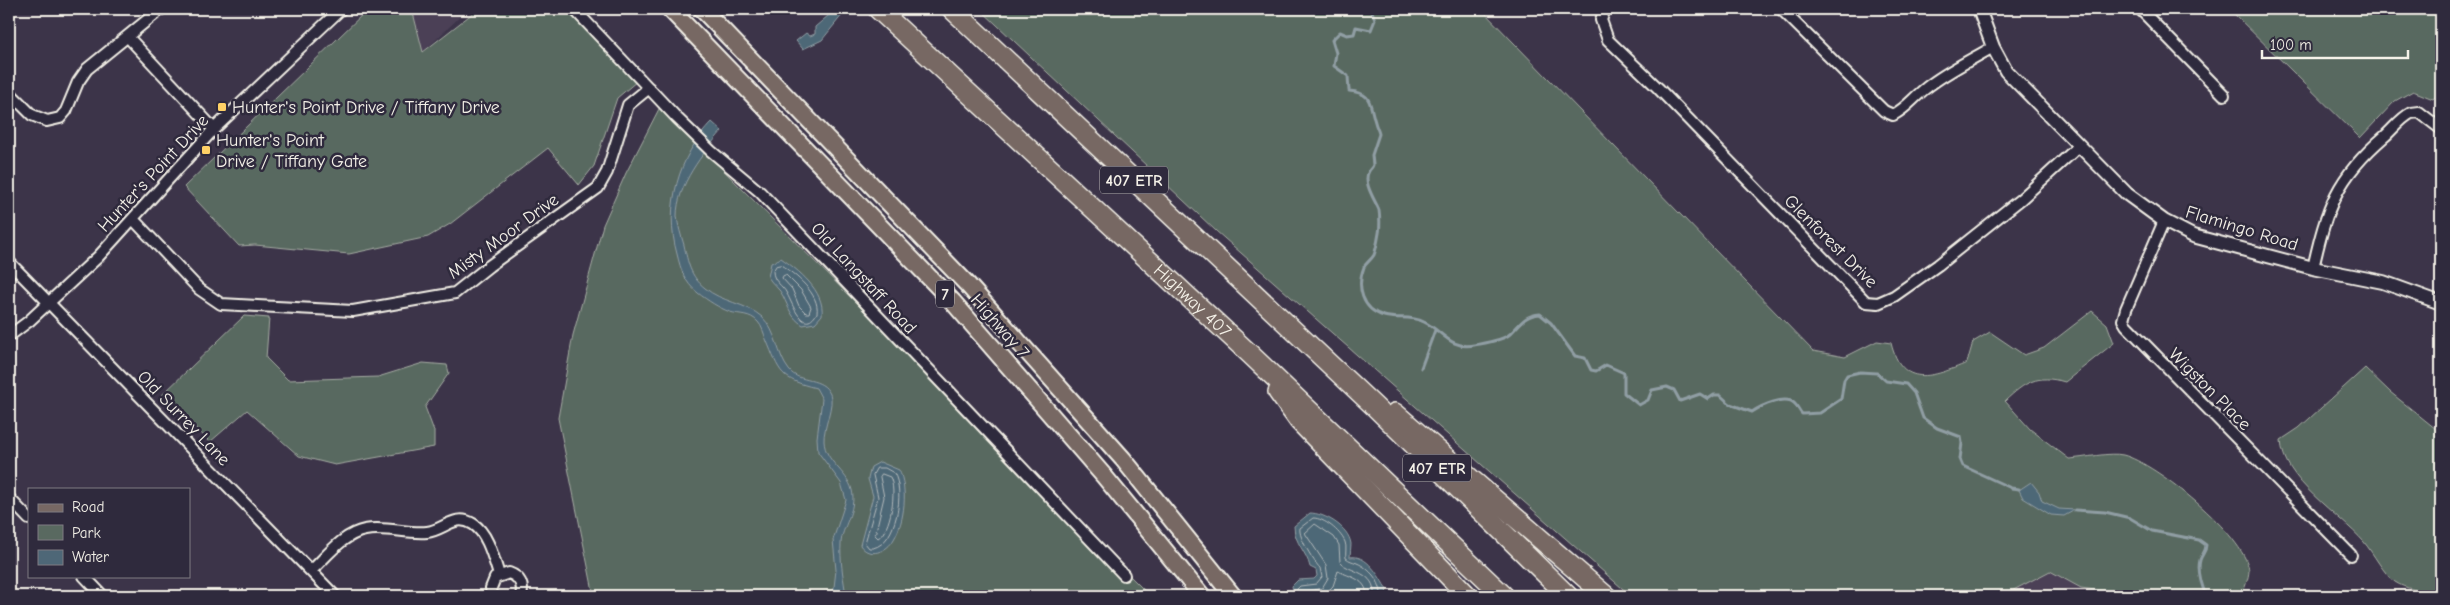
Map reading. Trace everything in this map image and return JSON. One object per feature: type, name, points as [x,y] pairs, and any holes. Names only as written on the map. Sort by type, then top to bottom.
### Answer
[{"type":"highway","name":"Highway 407","points":[[878,9],[1251,355],[1504,596]]},
{"type":"highway","name":"407 ETR","points":[[952,9],[1316,352],[1568,596]]},
{"type":"highway","points":[[1316,352],[1418,430],[1606,596]]},
{"type":"highway","points":[[1251,355],[1299,421],[1468,596]]},
{"type":"main road","name":"Highway 7","points":[[670,9],[953,302],[1104,476],[1202,596]]},
{"type":"main road","name":"Highway 7","points":[[702,9],[967,284],[1123,459],[1233,596]]},
{"type":"street","points":[[9,92],[32,115],[47,121],[53,121],[66,111],[78,82],[87,69],[160,9]]},
{"type":"street","name":"Hunter's Point Drive","points":[[9,336],[29,321],[98,257],[214,129],[341,9]]},
{"type":"street","name":"Old Langstaff Road","points":[[574,9],[690,130],[760,192],[1124,575]]},
{"type":"street","name":"Glenforest Drive","points":[[1605,9],[1601,20],[1608,40],[1658,88],[1866,302],[1878,303],[1894,296],[1938,264],[2021,199],[2078,147]]},
{"type":"street","points":[[1781,9],[1884,111],[1893,114],[1902,110],[1925,88],[1993,47]]},
{"type":"street","name":"Flamingo Road","points":[[1979,9],[1993,47],[2006,71],[2078,147],[2127,194],[2164,221],[2193,236],[2313,268],[2383,282],[2441,303]]},
{"type":"street","points":[[2140,9],[2224,96]]},
{"type":"street","points":[[128,37],[214,129]]},
{"type":"street","name":"Misty Moor Drive","points":[[133,219],[199,289],[221,304],[352,311],[455,293],[489,266],[598,188],[608,172],[628,106],[649,88]]},
{"type":"street","points":[[2313,268],[2324,220],[2333,200],[2342,181],[2366,153],[2411,113],[2419,112],[2441,129]]},
{"type":"street","name":"Wigston Place","points":[[2164,221],[2123,320],[2351,555]]},
{"type":"street","name":"Old Surrey Lane","points":[[9,262],[335,596]]},
{"type":"street","points":[[9,498],[28,518]]},
{"type":"street","points":[[311,571],[344,539],[366,530],[427,532],[452,520],[460,520],[474,524],[484,537],[499,575]]},
{"type":"street","points":[[492,596],[492,583],[499,575],[509,573],[519,578],[523,589],[521,596]]},
{"type":"street","points":[[86,578],[104,596]]},
{"type":"shaded area","points":[[412,9],[468,9],[423,52]]},
{"type":"shaded area","points":[[2050,571],[2081,588],[2115,593],[2120,596],[2001,595]]},
{"type":"green space","points":[[368,9],[412,9],[423,52],[478,9],[565,9],[637,81],[617,98],[594,166],[579,185],[548,148],[450,224],[428,237],[349,254],[255,245],[239,246],[184,187]]},
{"type":"green space","points":[[980,9],[1481,9],[1813,351],[1845,357],[1877,341],[1891,343],[1896,358],[1903,368],[1920,376],[1931,375],[1967,363],[1973,342],[1990,332],[2024,355],[2044,348],[2092,311],[2107,324],[2114,343],[2065,382],[2047,379],[2032,381],[2005,401],[2030,429],[2069,459],[2123,455],[2138,461],[2156,472],[2197,503],[2232,539],[2244,556],[2249,570],[2242,596],[2120,596],[2115,593],[2081,588],[2050,571],[2002,596],[1631,596],[1216,231]]},
{"type":"green space","points":[[2229,9],[2441,9],[2441,91],[2433,99],[2413,91],[2395,101],[2360,138]]},
{"type":"green space","points":[[660,107],[1150,596],[594,596],[558,418],[573,335],[603,225],[626,173]]},
{"type":"green space","points":[[244,316],[269,318],[266,358],[288,380],[378,377],[423,363],[447,365],[449,373],[425,407],[434,431],[434,447],[335,465],[299,456],[247,410],[210,442],[162,395]]},
{"type":"green space","points":[[2365,368],[2390,392],[2441,433],[2441,586],[2432,593],[2413,589],[2395,582],[2354,531],[2301,482],[2291,469],[2284,455],[2281,440],[2299,428]]},
{"type":"water","points":[[836,9],[847,9],[822,40],[803,49],[796,41],[806,33],[810,36],[815,34],[815,27]]},
{"type":"water","points":[[712,122],[722,131],[692,170],[678,204],[677,220],[690,269],[696,279],[711,293],[756,312],[762,317],[771,329],[789,370],[799,377],[822,385],[830,394],[831,404],[824,436],[825,448],[832,461],[846,477],[852,490],[853,498],[851,512],[843,532],[841,544],[841,561],[845,589],[842,596],[833,596],[836,570],[833,540],[846,500],[841,483],[818,452],[817,438],[822,399],[816,388],[788,378],[783,373],[778,367],[762,328],[755,319],[730,312],[698,293],[686,280],[678,260],[673,237],[672,219],[673,201],[677,184],[690,150]]},
{"type":"water","points":[[781,258],[802,275],[815,290],[822,306],[822,315],[815,323],[803,325],[796,319],[782,293],[768,277],[771,263]]},
{"type":"water","points":[[880,462],[899,470],[904,486],[904,504],[901,523],[891,544],[883,550],[873,553],[868,552],[860,545],[873,496],[868,479],[871,467]]},
{"type":"water","points":[[2031,482],[2039,492],[2042,501],[2059,509],[2075,510],[2064,516],[2051,515],[2023,498],[2019,490]]},
{"type":"water","points":[[1310,513],[1329,518],[1346,532],[1351,544],[1350,557],[1362,559],[1372,567],[1387,590],[1385,596],[1294,596],[1292,586],[1298,580],[1314,579],[1317,576],[1316,570],[1310,567],[1298,542],[1294,526]]},
{"type":"waterway","points":[[1371,9],[1375,20],[1371,30],[1356,27],[1354,34],[1347,35],[1340,32],[1332,40],[1336,53],[1334,66],[1348,76],[1349,91],[1362,94],[1369,100],[1379,134],[1372,155],[1373,165],[1367,175],[1368,186],[1379,210],[1379,231],[1374,255],[1364,267],[1361,282],[1363,297],[1370,309],[1384,316],[1419,320],[1430,325],[1452,342],[1466,346],[1502,338],[1510,334],[1526,318],[1540,314],[1551,323],[1575,356],[1585,358],[1591,370],[1596,371],[1606,365],[1624,373],[1624,393],[1639,405],[1648,400],[1652,390],[1667,387],[1674,390],[1680,401],[1700,394],[1708,399],[1714,395],[1720,395],[1730,404],[1752,412],[1767,404],[1786,400],[1795,404],[1802,414],[1820,413],[1841,399],[1844,380],[1847,375],[1860,372],[1877,373],[1886,381],[1906,384],[1914,393],[1923,418],[1937,428],[1961,437],[1960,459],[1963,466],[2011,488],[2019,489]]},
{"type":"waterway","points":[[1421,368],[1435,330]]},
{"type":"waterway","points":[[2075,510],[2105,512],[2130,518],[2152,531],[2199,540],[2206,545],[2200,560],[2199,569],[2206,596]]},
{"type":"place","name":"Hunter's Point Drive / Tiffany Drive","points":[[222,107]]},
{"type":"place","name":"Hunter's Point Drive / Tiffany Gate","points":[[206,150]]}]
